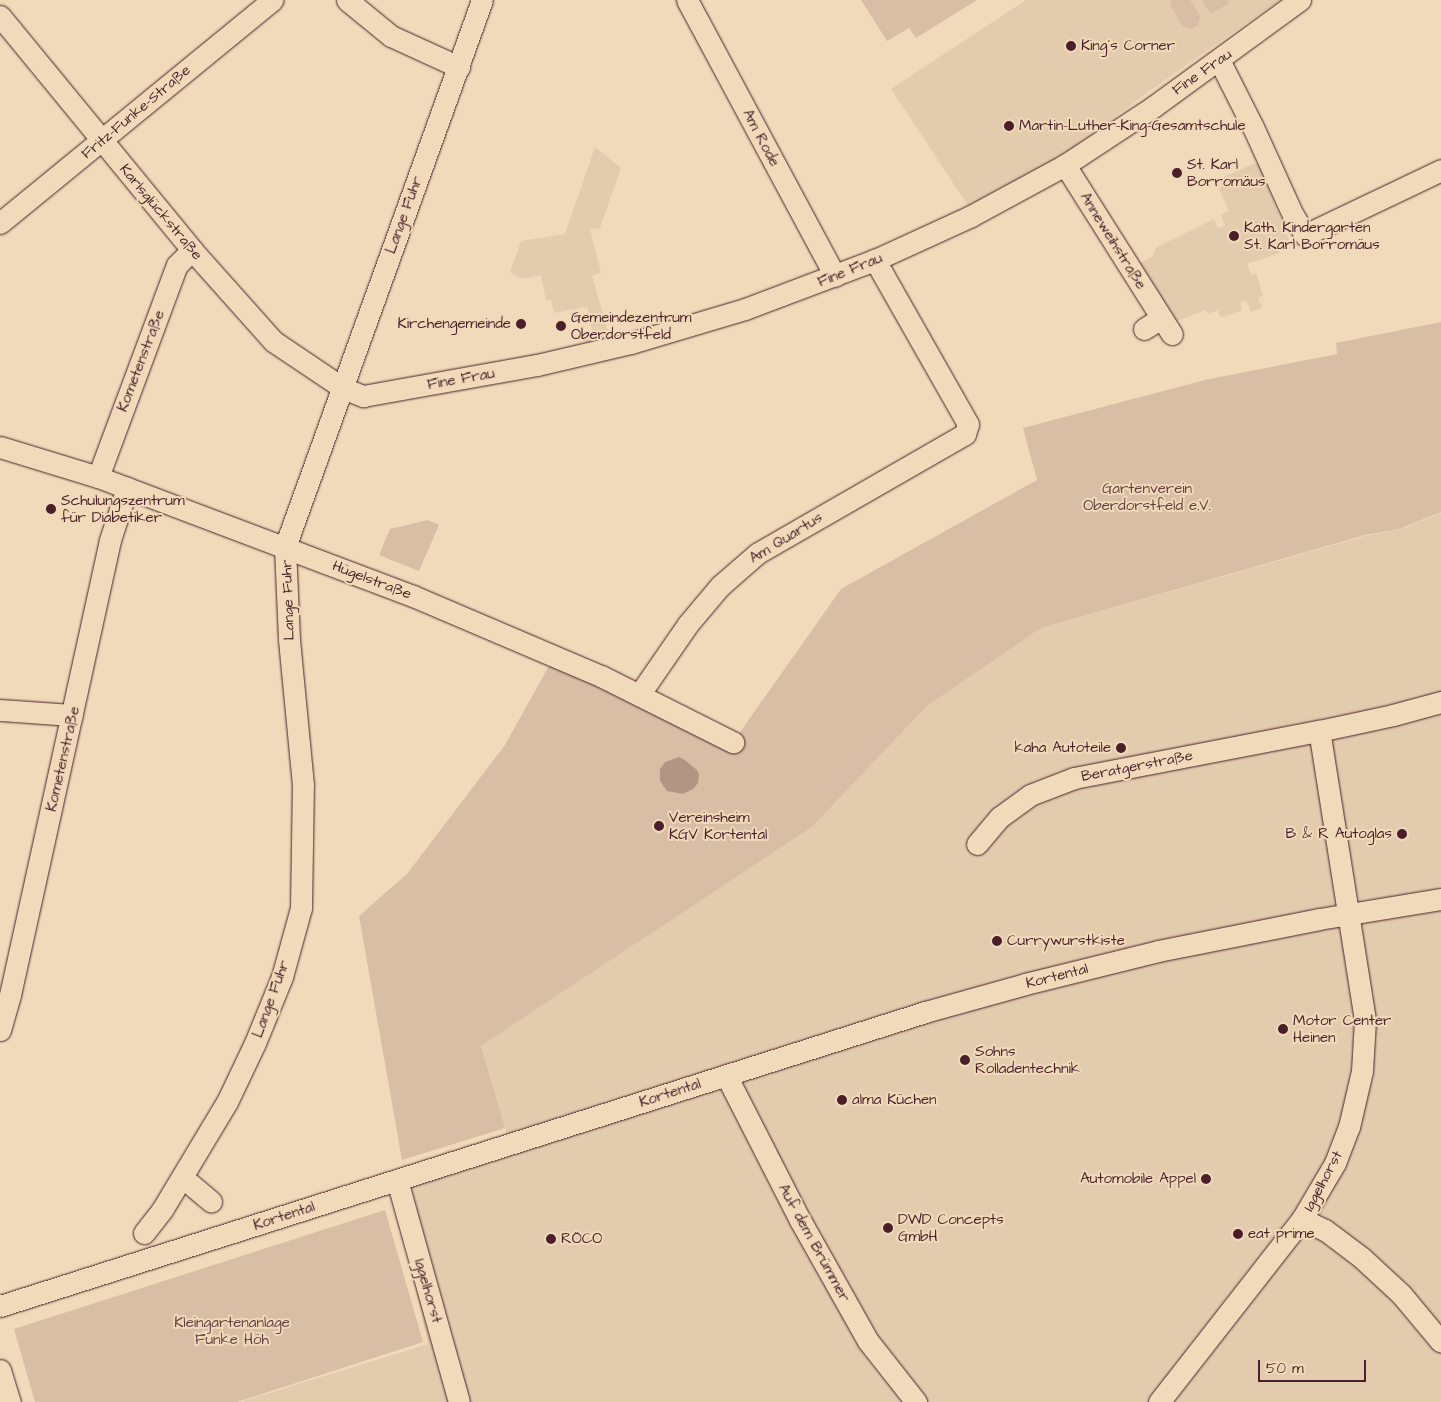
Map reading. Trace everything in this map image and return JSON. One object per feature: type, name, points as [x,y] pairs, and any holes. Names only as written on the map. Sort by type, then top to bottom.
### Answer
[{"type":"street","name":"Fritz-Funke-Straße","points":[[0,223],[272,0]]},
{"type":"street","points":[[347,0],[391,36],[459,68]]},
{"type":"street","name":"Lange Fuhr","points":[[144,1233],[162,1210],[227,1102],[255,1043],[282,977],[301,908],[303,785],[289,639],[286,547],[482,0]]},
{"type":"street","name":"Am Rode","points":[[687,0],[835,276]]},
{"type":"street","name":"Fine Frau","points":[[343,388],[363,396],[454,381],[589,353],[745,309],[875,260],[979,212],[1064,165],[1219,60],[1300,0]]},
{"type":"street","name":"Karlsglückstraße","points":[[0,16],[192,250],[273,341],[343,388]]},
{"type":"street","points":[[1219,60],[1253,127],[1293,215],[1305,235],[1441,170]]},
{"type":"street","name":"Anneweihstraße","points":[[1064,165],[1159,327]]},
{"type":"street","name":"Kometenstraße","points":[[98,477],[177,265],[192,250]]},
{"type":"street","name":"Am Quartus","points":[[639,695],[688,624],[720,586],[758,553],[965,434],[968,424],[875,260]]},
{"type":"street","name":"Hügelstraße","points":[[0,447],[98,477],[286,547],[556,655],[733,742]]},
{"type":"street","name":"Kometenstraße","points":[[0,1030],[10,995],[110,540],[127,488]]},
{"type":"street","name":"Beratgerstraße","points":[[977,844],[1000,817],[1030,795],[1074,778],[1319,731],[1393,715],[1441,702]]},
{"type":"street","points":[[0,710],[72,715]]},
{"type":"street","points":[[1319,731],[1349,914]]},
{"type":"street","name":"Kortental","points":[[0,1306],[925,1012],[1025,984],[1200,942],[1441,898]]},
{"type":"street","name":"Iggelhorst","points":[[1159,1402],[1302,1219],[1335,1163],[1349,1127],[1362,1071],[1364,1020],[1349,914]]},
{"type":"street","name":"Auf dem Brümmer","points":[[726,1075],[800,1220],[868,1341],[916,1402]]},
{"type":"street","points":[[182,1177],[211,1201]]},
{"type":"street","name":"Iggelhorst","points":[[397,1180],[460,1402]]},
{"type":"street","points":[[1302,1219],[1325,1230],[1362,1258],[1401,1294],[1441,1342]]},
{"type":"street","points":[[0,1370],[10,1402]]},
{"type":"shaded area","name":"Martin-Luther-King-Gesamtschule","points":[[1026,0],[1280,0],[1148,92],[1057,161],[969,207],[891,89]]},
{"type":"shaded area","points":[[595,147],[621,168],[600,228],[590,229],[601,273],[592,276],[610,338],[585,343],[583,335],[593,333],[587,307],[554,313],[551,300],[546,300],[541,275],[522,279],[510,272],[521,241],[565,234]]},
{"type":"shaded area","name":"Kath. Kindergarten St. Karl Borromäus","points":[[1253,164],[1265,164],[1274,185],[1268,188],[1291,244],[1279,249],[1280,253],[1247,264],[1251,275],[1256,273],[1263,296],[1258,297],[1262,308],[1251,312],[1246,300],[1240,303],[1242,310],[1224,317],[1220,317],[1218,310],[1208,314],[1206,310],[1171,323],[1135,266],[1152,257],[1157,247],[1214,219],[1218,228],[1225,226],[1221,215],[1229,211],[1219,189],[1222,187],[1219,179]]},
{"type":"shaded area","points":[[1441,513],[1441,1402],[240,1402],[428,1344],[394,1185],[511,1149],[481,1046],[812,827],[927,706],[1041,628],[1365,536],[1401,529]]},
{"type":"shaded area","points":[[679,757],[698,771],[699,775],[698,783],[693,789],[683,794],[667,791],[660,781],[660,769],[665,762]]},
{"type":"green space","points":[[861,0],[977,0],[916,38],[909,28],[887,41]]},
{"type":"green space","points":[[1171,0],[1190,0],[1200,16],[1198,25],[1191,29],[1183,26],[1171,7]]},
{"type":"green space","points":[[1202,0],[1227,0],[1229,3],[1211,14]]},
{"type":"green space","name":"Gartenverein Oberdorstfeld e.V.","points":[[1441,322],[1441,512],[1399,529],[1365,535],[1041,628],[927,706],[812,827],[481,1046],[505,1128],[402,1160],[359,916],[407,874],[505,745],[555,655],[733,742],[841,589],[1037,480],[1023,428],[1205,380],[1337,354],[1336,343]]},
{"type":"green space","points":[[428,520],[439,525],[419,571],[379,555],[390,529]]},
{"type":"green space","name":"Kleingartenanlage Funke Höh","points":[[385,1210],[423,1342],[237,1402],[35,1402],[14,1329]]},
{"type":"place","name":"King´s Corner","points":[[1071,46]]},
{"type":"place","name":"Martin-Luther-King-Gesamtschule","points":[[1009,126]]},
{"type":"place","name":"St. Karl Borromäus","points":[[1177,173]]},
{"type":"place","name":"Kath. Kindergarten St. Karl Borromäus","points":[[1234,236]]},
{"type":"place","name":"Kirchengemeinde","points":[[521,324]]},
{"type":"place","name":"Gemeindezentrum Oberdorstfeld","points":[[561,326]]},
{"type":"place","name":"Schulungszentrum für Diabetiker","points":[[51,509]]},
{"type":"place","name":"kaha Autoteile","points":[[1121,748]]},
{"type":"place","name":"Vereinsheim KGV Kortental","points":[[659,826]]},
{"type":"place","name":"B & R Autoglas","points":[[1402,834]]},
{"type":"place","name":"Currywurstkiste","points":[[997,941]]},
{"type":"place","name":"Motor Center Heinen","points":[[1283,1029]]},
{"type":"place","name":"Sohns Rolladentechnik","points":[[965,1060]]},
{"type":"place","name":"alma Küchen","points":[[842,1100]]},
{"type":"place","name":"Automobile Appel","points":[[1206,1179]]},
{"type":"place","name":"DWD Concepts GmbH","points":[[888,1228]]},
{"type":"place","name":"eat prime","points":[[1238,1234]]},
{"type":"place","name":"RÖCO","points":[[551,1239]]}]
